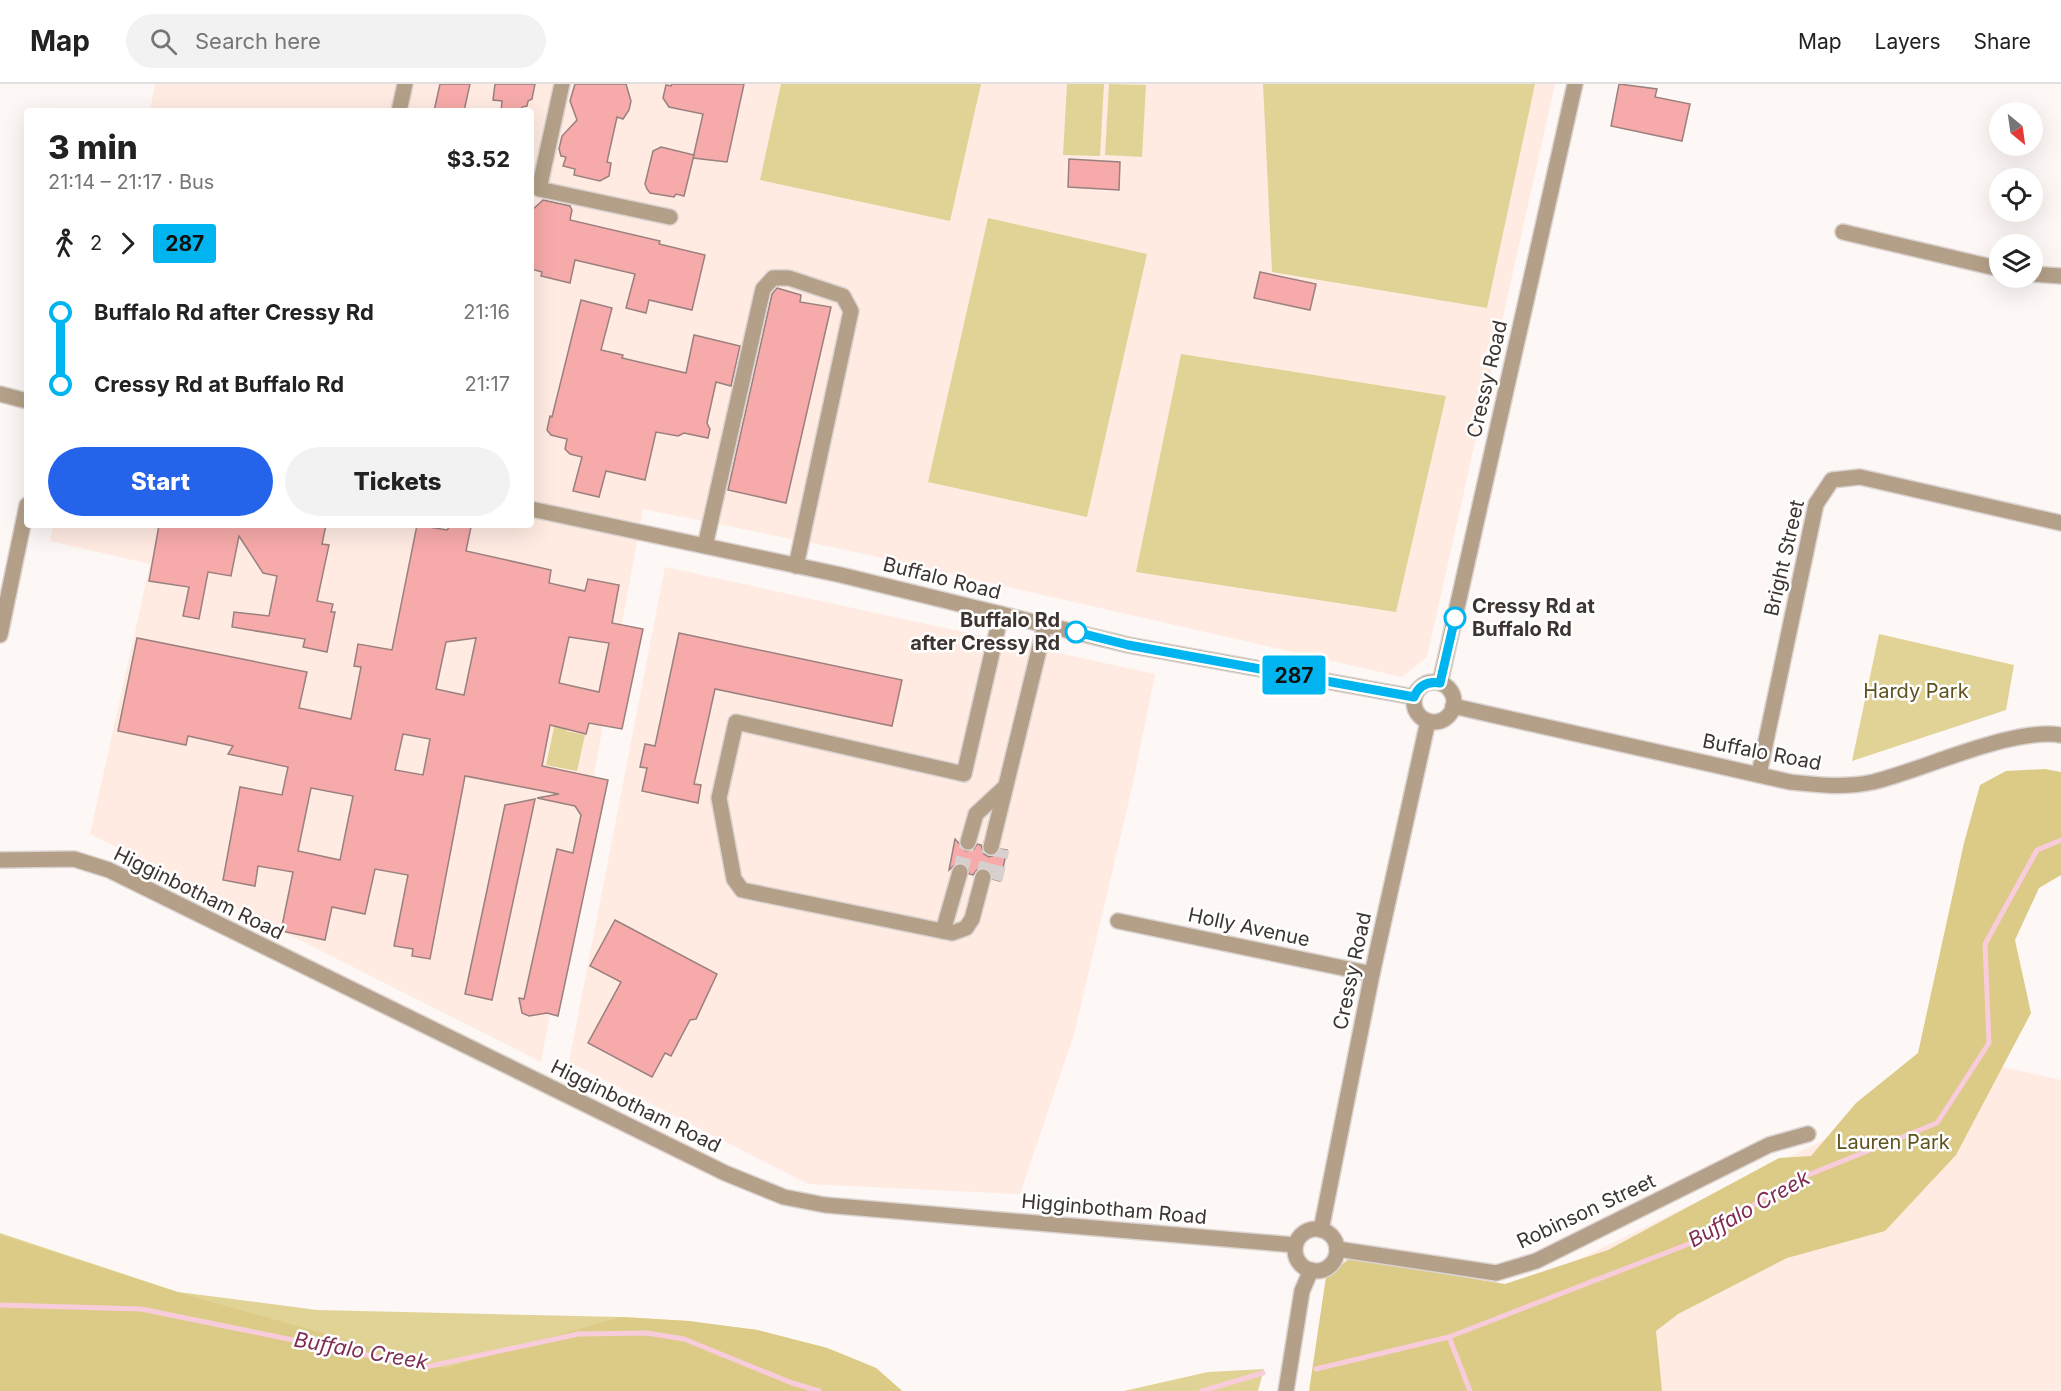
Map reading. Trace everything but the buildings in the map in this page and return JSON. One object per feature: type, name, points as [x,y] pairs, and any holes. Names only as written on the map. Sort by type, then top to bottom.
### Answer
[{"type":"street","points":[[400,108],[405,84]]},
{"type":"street","points":[[562,84],[539,189],[670,216]]},
{"type":"street","name":"Cressy Road","points":[[1440,683],[1575,84]]},
{"type":"street","points":[[1843,232],[1989,266]]},
{"type":"street","points":[[2043,275],[2061,276]]},
{"type":"street","points":[[705,546],[762,293],[768,281],[789,278],[843,296],[851,311],[796,566]]},
{"type":"street","points":[[0,394],[24,400]]},
{"type":"street","name":"Bright Street","points":[[1759,774],[1816,504],[1832,480],[1860,477],[2061,523]]},
{"type":"street","name":"Buffalo Road","points":[[534,510],[796,566],[1128,645],[1414,697]]},
{"type":"street","points":[[0,634],[24,519]]},
{"type":"street","points":[[943,932],[978,879],[972,919],[966,928],[952,933],[943,932],[742,890],[734,879],[719,798],[736,722],[964,774],[1001,614]]},
{"type":"street","points":[[984,846],[995,826],[1045,625]]},
{"type":"street","points":[[1427,683],[1440,683],[1449,690],[1453,706],[1441,721],[1428,721],[1415,709],[1414,697],[1421,686],[1427,683]]},
{"type":"street","name":"Buffalo Road","points":[[1453,706],[1759,774],[1830,787],[1872,782],[1982,747],[2020,738],[2061,735]]},
{"type":"street","name":"Cressy Road","points":[[1321,1230],[1372,974],[1428,721]]},
{"type":"street","points":[[984,846],[976,814],[1004,788]]},
{"type":"street","points":[[984,846],[995,826]]},
{"type":"street","name":"Higginbotham Road","points":[[0,860],[74,859],[109,870],[725,1173],[784,1197],[825,1205],[1295,1245]]},
{"type":"street","name":"Holly Avenue","points":[[1118,921],[1372,974]]},
{"type":"street","name":"Robinson Street","points":[[1336,1249],[1496,1273],[1536,1261],[1769,1145],[1808,1134]]},
{"type":"street","points":[[1308,1230],[1321,1230],[1330,1235],[1336,1249],[1332,1263],[1326,1268],[1311,1270],[1296,1258],[1295,1245],[1308,1230]]},
{"type":"street","points":[[1286,1391],[1302,1291],[1311,1270]]},
{"type":"shaded area","points":[[155,84],[747,84],[743,106],[748,84],[1555,84],[1427,657],[1402,677],[847,550],[643,509],[541,1062],[90,834],[150,564],[50,541],[53,528],[534,528],[534,108],[151,108]]},
{"type":"shaded area","points":[[665,567],[1155,674],[1133,783],[1074,1034],[1020,1194],[808,1184],[569,1062]]},
{"type":"shaded area","points":[[1983,1063],[2061,1080],[2061,1391],[1632,1391],[1565,1266]]},
{"type":"green space","points":[[781,84],[981,84],[950,221],[760,180]]},
{"type":"green space","points":[[1067,84],[1104,84],[1100,156],[1063,155]]},
{"type":"green space","points":[[1109,84],[1146,85],[1142,157],[1105,155]]},
{"type":"green space","points":[[1263,84],[1535,84],[1487,308],[1272,272]]},
{"type":"green space","points":[[988,218],[1147,254],[1087,517],[928,482]]},
{"type":"green space","points":[[1181,354],[1446,396],[1396,612],[1136,572]]},
{"type":"green space","name":"Hardy Park","points":[[1879,634],[2014,665],[2006,710],[1852,761]]},
{"type":"green space","points":[[563,686],[575,689],[566,731],[585,735],[577,771],[546,765]]},
{"type":"green space","name":"Lauren Park","points":[[2045,769],[2061,772],[2061,875],[2039,888],[2015,940],[2031,1013],[1956,1155],[1885,1231],[1787,1258],[1678,1314],[1656,1331],[1662,1391],[1309,1391],[1326,1277],[1350,1258],[1505,1284],[1608,1250],[1779,1158],[1811,1156],[1856,1103],[1918,1053],[1964,843],[1980,785],[2006,771]]},
{"type":"green space","points":[[0,1233],[178,1292],[317,1310],[621,1317],[688,1321],[757,1330],[827,1348],[876,1368],[902,1391],[0,1391]]},
{"type":"green space","points":[[0,1235],[177,1292],[445,1368],[621,1317],[688,1321],[757,1330],[827,1348],[876,1368],[902,1391],[0,1391]]},
{"type":"green space","points":[[1264,1369],[1258,1391],[1124,1391],[1208,1372]]},
{"type":"waterway","name":"Buffalo Creek","points":[[1316,1369],[1449,1337],[1699,1240],[1788,1183],[1937,1123],[1989,1043],[1985,944],[2037,850],[2061,840]]},
{"type":"waterway","name":"Buffalo Creek","points":[[0,1305],[141,1309],[426,1367],[578,1334],[647,1333],[684,1339],[792,1383],[819,1391]]},
{"type":"waterway","points":[[1449,1337],[1470,1391]]},
{"type":"waterway","name":"Buffalo Creek","points":[[1202,1391],[1263,1373]]},
{"type":"tunnel","points":[[960,872],[968,842]]},
{"type":"tunnel","points":[[983,877],[991,847]]},
{"type":"tunnel","points":[[995,880],[1002,849]]},
{"type":"bus line","name":"287","points":[[1076,632],[1128,645],[1414,697],[1421,686],[1427,683],[1440,683],[1455,618]]},
{"type":"place","name":"Cressy Rd at Buffalo Rd","points":[[1455,618]]},
{"type":"place","name":"Buffalo Rd after Cressy Rd","points":[[1076,632]]}]
